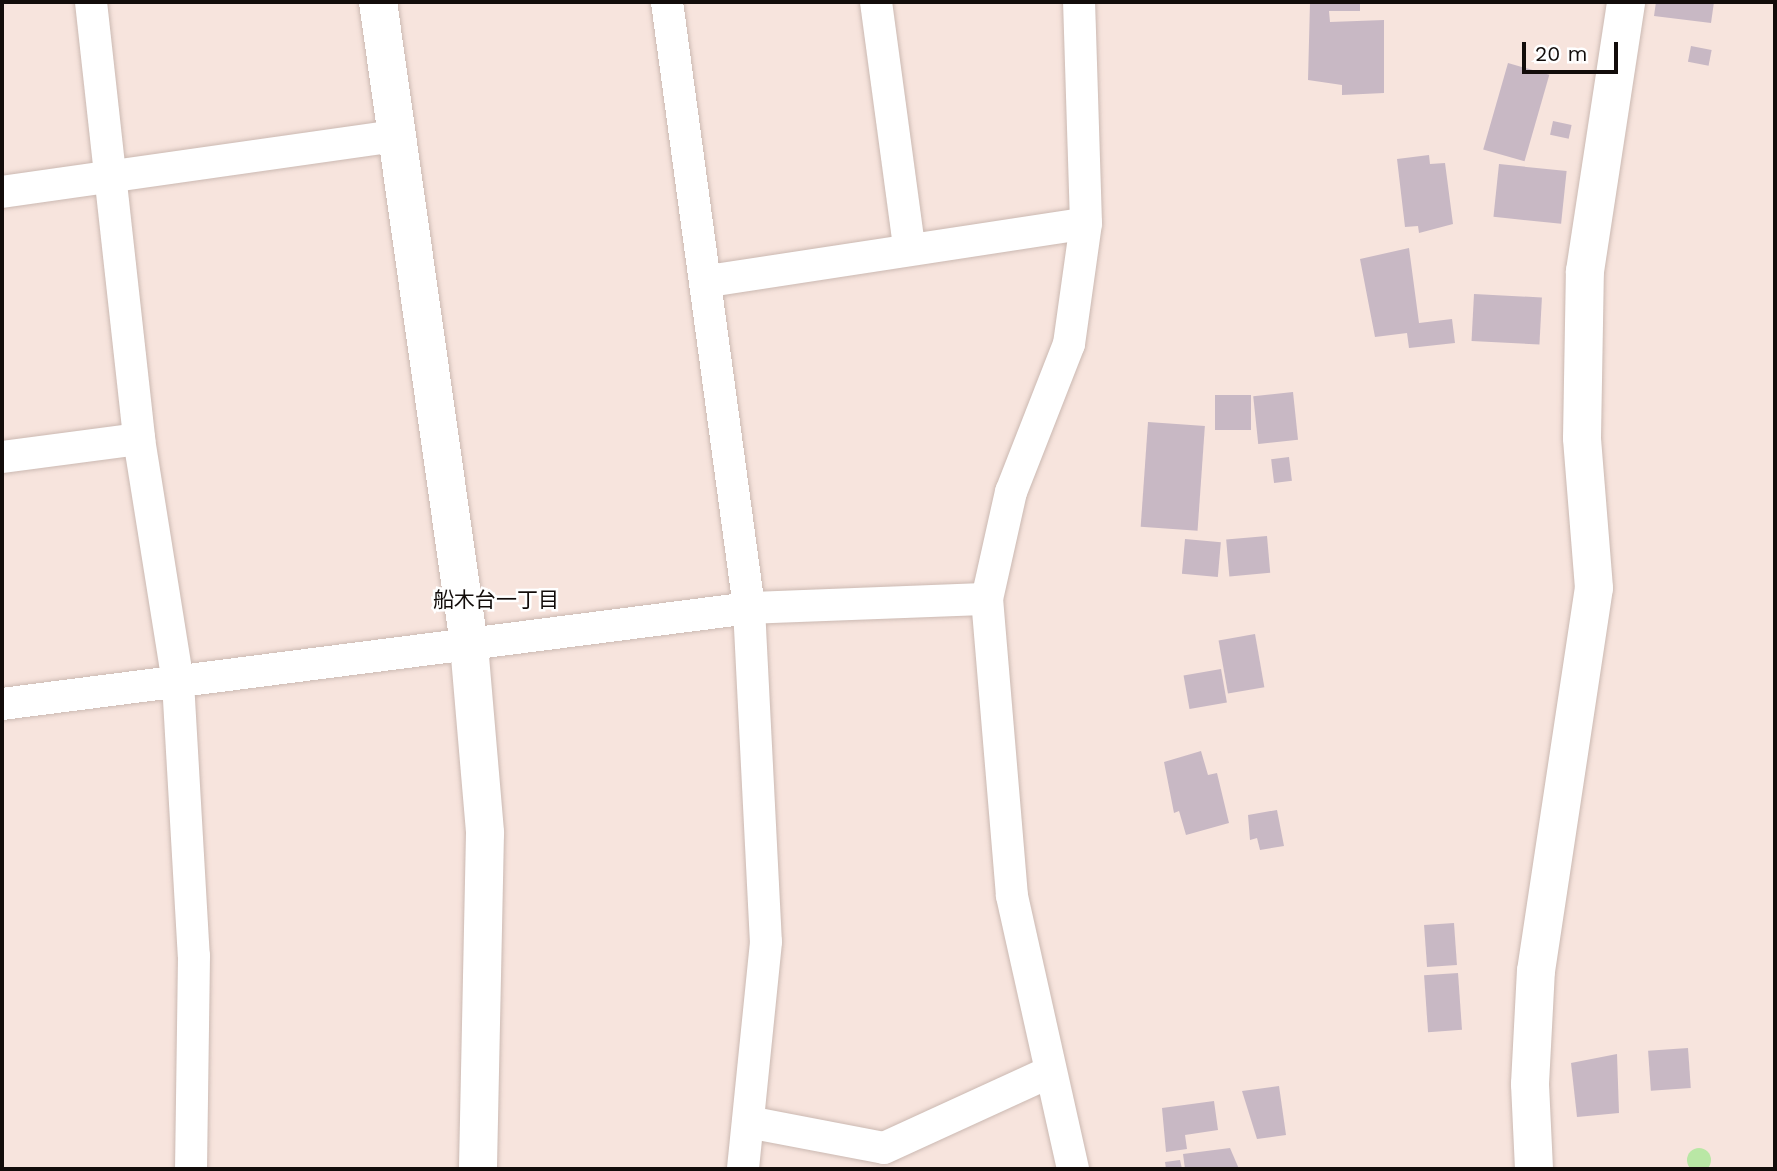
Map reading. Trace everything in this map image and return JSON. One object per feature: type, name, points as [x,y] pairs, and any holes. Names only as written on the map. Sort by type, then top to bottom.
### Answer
[{"type":"street","points":[[91,2],[114,177],[139,439],[178,682],[194,956],[191,1169]]},
{"type":"street","points":[[378,2],[469,645],[485,833],[478,1169]]},
{"type":"street","points":[[667,2],[709,281],[749,608],[766,943],[743,1169]]},
{"type":"street","points":[[876,2],[909,247]]},
{"type":"street","points":[[1073,1169],[1048,1073],[1012,896],[987,599],[1011,492],[1069,344],[1086,223],[1079,2]]},
{"type":"street","points":[[1534,1169],[1530,1084],[1536,971],[1594,588],[1582,438],[1586,271],[1626,2]]},
{"type":"street","points":[[2,192],[396,136]]},
{"type":"street","points":[[709,281],[909,247],[1086,223]]},
{"type":"street","points":[[2,457],[139,439]]},
{"type":"street","points":[[2,704],[749,608],[987,599]]},
{"type":"street","points":[[748,1122],[884,1148],[1048,1073]]},
{"type":"green space","points":[[1699,1148],[1710,1155],[1711,1160],[1704,1171],[1699,1172],[1688,1165],[1687,1160],[1694,1149]]},
{"type":"building","points":[[1310,2],[1360,2],[1360,11],[1329,11],[1330,22],[1384,20],[1384,93],[1342,95],[1342,85],[1308,80]]},
{"type":"building","points":[[1656,2],[1714,2],[1711,23],[1654,16]]},
{"type":"building","points":[[1691,46],[1712,50],[1709,66],[1688,62]]},
{"type":"building","points":[[1508,63],[1549,75],[1525,161],[1483,150]]},
{"type":"building","points":[[1553,121],[1572,125],[1569,139],[1550,135]]},
{"type":"building","points":[[1429,155],[1430,164],[1445,163],[1453,224],[1419,233],[1418,226],[1405,227],[1397,159]]},
{"type":"building","points":[[1499,164],[1567,171],[1561,224],[1493,217]]},
{"type":"building","points":[[1409,248],[1419,323],[1452,319],[1455,343],[1409,348],[1407,333],[1375,337],[1360,259]]},
{"type":"building","points":[[1474,294],[1542,298],[1539,344],[1472,341]]},
{"type":"building","points":[[1293,392],[1298,440],[1258,444],[1253,396]]},
{"type":"building","points":[[1215,395],[1251,395],[1251,430],[1215,430]]},
{"type":"building","points":[[1148,422],[1205,426],[1198,531],[1141,527]]},
{"type":"building","points":[[1289,457],[1292,481],[1274,483],[1271,459]]},
{"type":"building","points":[[1267,536],[1270,573],[1229,576],[1226,540]]},
{"type":"building","points":[[1185,539],[1221,542],[1218,577],[1182,574]]},
{"type":"building","points":[[1255,634],[1264,687],[1228,694],[1219,640]]},
{"type":"building","points":[[1221,669],[1227,702],[1189,709],[1184,676]]},
{"type":"building","points":[[1201,751],[1208,775],[1217,773],[1229,823],[1186,835],[1179,811],[1174,813],[1164,762]]},
{"type":"building","points":[[1277,810],[1284,846],[1260,850],[1257,838],[1250,840],[1248,815]]},
{"type":"building","points":[[1454,923],[1457,965],[1427,967],[1424,925]]},
{"type":"building","points":[[1458,973],[1462,1030],[1428,1032],[1424,975]]},
{"type":"building","points":[[1688,1048],[1691,1088],[1651,1091],[1648,1051]]},
{"type":"building","points":[[1617,1054],[1619,1113],[1577,1117],[1571,1063]]},
{"type":"building","points":[[1279,1086],[1286,1135],[1257,1139],[1242,1091]]},
{"type":"building","points":[[1214,1101],[1218,1130],[1185,1135],[1187,1149],[1166,1152],[1162,1108]]},
{"type":"building","points":[[1230,1148],[1239,1169],[1185,1169],[1183,1154]]},
{"type":"building","points":[[1180,1160],[1182,1169],[1166,1169],[1165,1162]]},
{"type":"district","name":"船木台一丁目","points":[[496,600]]}]
